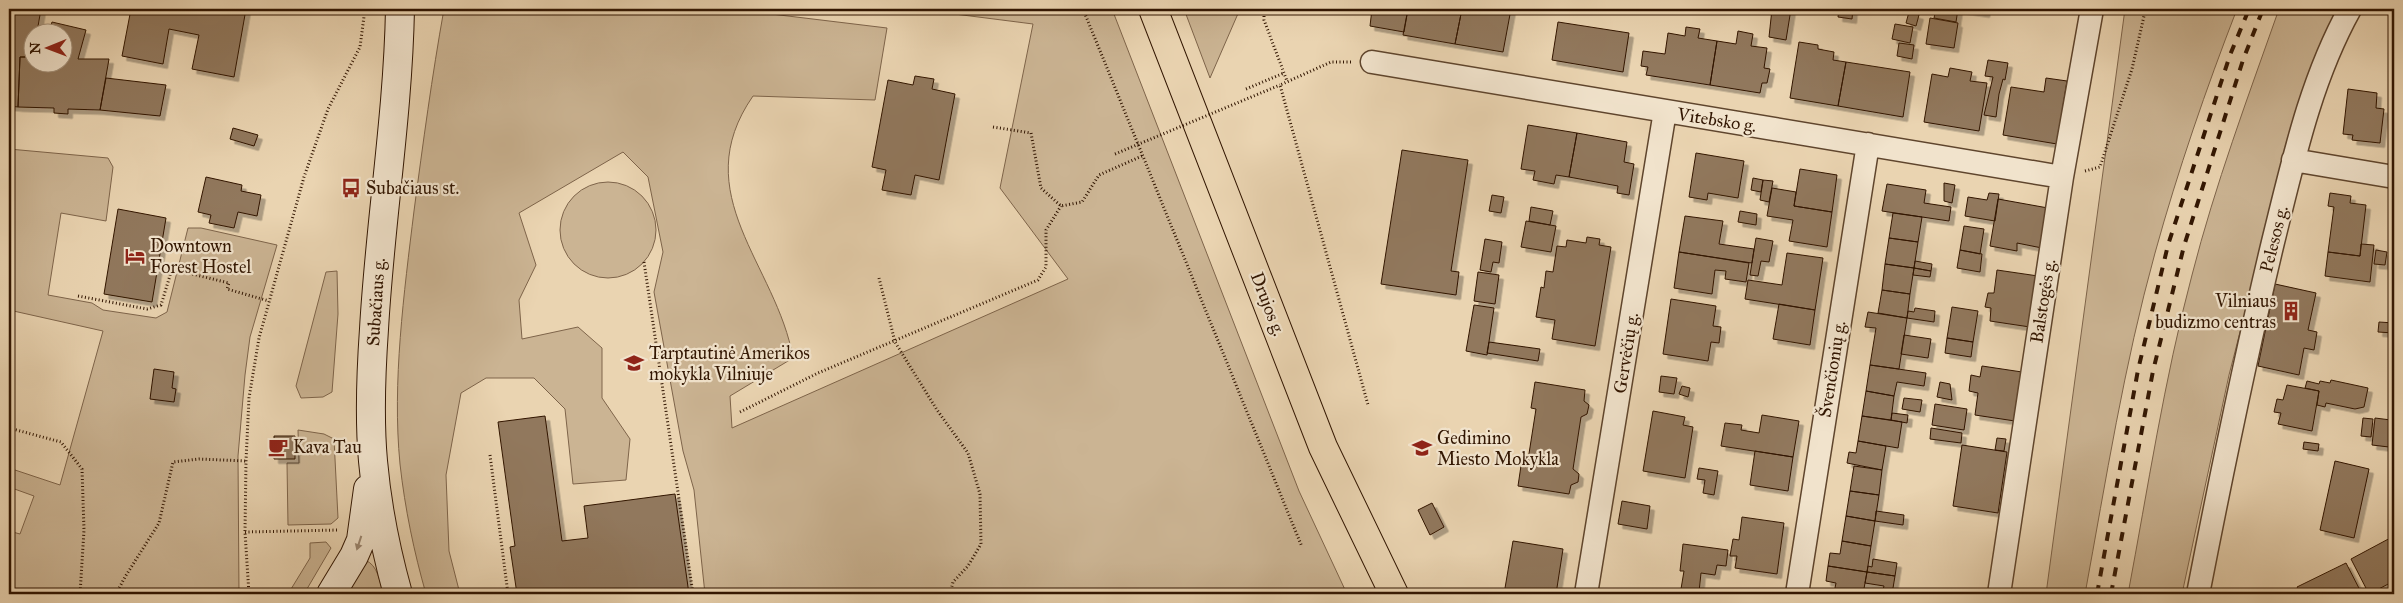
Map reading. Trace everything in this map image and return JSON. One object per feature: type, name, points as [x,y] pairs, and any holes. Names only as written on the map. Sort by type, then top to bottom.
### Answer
[{"type":"main road","name":"Subačiaus g.","points":[[398,594],[384,535],[373,460],[372,364],[376,293],[398,74],[400,9]]},
{"type":"main road","name":"Drujos g.","points":[[1153,9],[1323,447],[1394,594]]},
{"type":"main road","points":[[331,594],[354,556],[361,540],[373,460]]},
{"type":"street","name":"Balstogės g.","points":[[1999,594],[2062,177],[2092,9]]},
{"type":"street","name":"Pelesos g.","points":[[2198,594],[2237,397],[2293,160],[2311,97],[2339,30],[2350,9]]},
{"type":"street","name":"Vitebsko g.","points":[[1372,62],[2062,177]]},
{"type":"street","name":"Gervėčių g.","points":[[1586,594],[1665,111]]},
{"type":"street","name":"Švenčionių g.","points":[[1796,594],[1868,144]]},
{"type":"street","points":[[2293,160],[2394,177]]},
{"type":"path","points":[[249,594],[245,532],[246,461],[249,398],[259,338],[304,177],[328,109],[360,47],[364,9]]},
{"type":"path","points":[[1083,9],[1302,547]]},
{"type":"path","points":[[1264,9],[1264,20],[1287,81]]},
{"type":"path","points":[[2062,177],[2100,168],[2132,69],[2144,16],[2149,9]]},
{"type":"path","points":[[1115,154],[1331,62],[1372,62]]},
{"type":"path","points":[[1246,89],[1284,73]]},
{"type":"path","points":[[1280,85],[1368,405]]},
{"type":"path","points":[[993,126],[1031,133],[1041,188],[1062,206]]},
{"type":"path","points":[[740,412],[818,373],[1038,280],[1046,267],[1046,230],[1062,206],[1082,202],[1099,175],[1142,156]]},
{"type":"path","points":[[644,262],[693,594]]},
{"type":"path","points":[[78,296],[147,309],[161,305],[172,269],[229,283],[227,290],[269,301]]},
{"type":"path","points":[[879,278],[895,342],[968,453],[980,494],[982,544],[968,566],[953,582],[950,594]]},
{"type":"path","points":[[9,342],[13,322]]},
{"type":"path","points":[[9,428],[61,442],[82,469],[84,530],[80,594]]},
{"type":"path","points":[[490,454],[508,594]]},
{"type":"path","points":[[116,594],[159,523],[173,462],[199,459],[246,461]]},
{"type":"path","points":[[245,532],[347,530]]},
{"type":"shaded area","points":[[444,9],[730,9],[887,28],[875,100],[753,96],[735,132],[728,165],[732,197],[742,229],[784,324],[793,358],[730,396],[732,428],[1068,279],[1000,188],[1033,24],[939,12],[939,9],[1112,9],[1299,491],[1347,594],[705,594],[694,490],[683,451],[654,292],[663,252],[648,177],[623,152],[519,213],[536,265],[519,300],[522,339],[578,327],[602,348],[602,398],[630,439],[626,480],[573,484],[565,409],[534,378],[486,378],[461,393],[446,475],[449,551],[460,594],[426,594],[410,530],[402,481],[397,401],[400,338],[414,211]]},
{"type":"shaded area","points":[[1184,9],[1240,9],[1210,78]]},
{"type":"shaded area","points":[[2125,9],[2237,9],[2203,99],[2183,160],[2144,295],[2116,423],[2085,594],[2046,594]]},
{"type":"shaded area","points":[[2279,9],[2343,9],[2282,169],[2229,375],[2182,594],[2128,594],[2173,354],[2192,275],[2221,174]]},
{"type":"shaded area","points":[[9,149],[108,158],[113,167],[106,221],[61,213],[48,295],[92,303],[103,310],[156,318],[167,312],[188,228],[201,228],[277,245],[250,337],[245,375],[238,456],[239,594],[9,594],[9,531],[20,534],[34,496],[9,487],[9,468],[60,485],[103,331],[9,310]]},
{"type":"shaded area","points":[[608,182],[626,186],[642,196],[652,212],[656,230],[652,248],[642,264],[626,274],[608,278],[590,274],[574,264],[564,248],[560,230],[564,212],[574,196],[590,186]]},
{"type":"shaded area","points":[[337,271],[338,314],[332,392],[323,397],[301,398],[296,386],[326,272]]},
{"type":"shaded area","points":[[298,430],[324,434],[334,439],[338,518],[331,524],[288,525],[287,463],[299,463]]},
{"type":"shaded area","points":[[326,542],[331,548],[304,594],[288,594],[310,558],[310,543]]},
{"type":"shaded area","points":[[365,560],[376,570],[383,594],[344,594]]},
{"type":"building","points":[[9,9],[41,9],[39,22],[22,22],[22,57],[20,57],[18,107],[9,106]]},
{"type":"building","points":[[131,9],[246,9],[234,77],[192,69],[199,35],[169,29],[163,64],[122,56]]},
{"type":"building","points":[[1372,9],[1408,9],[1404,32],[1370,26]]},
{"type":"building","points":[[1408,9],[1462,9],[1455,44],[1403,35]]},
{"type":"building","points":[[1462,9],[1511,9],[1503,52],[1455,44]]},
{"type":"building","points":[[1772,9],[1791,9],[1786,40],[1769,37]]},
{"type":"building","points":[[1839,9],[1853,9],[1852,19],[1838,17]]},
{"type":"building","points":[[1936,9],[1958,9],[1956,22],[1934,18]]},
{"type":"building","points":[[1958,9],[1986,9],[1985,13]]},
{"type":"building","points":[[1909,12],[1919,15],[1916,26],[1906,23]]},
{"type":"building","points":[[1930,18],[1958,23],[1954,48],[1926,44]]},
{"type":"building","points":[[1558,22],[1629,33],[1623,72],[1552,60]]},
{"type":"building","points":[[1895,24],[1913,27],[1910,43],[1892,39]]},
{"type":"building","points":[[72,27],[86,30],[78,59],[109,59],[100,110],[68,109],[68,114],[54,113],[54,108],[18,107],[20,57],[22,57],[22,72],[72,72]]},
{"type":"building","points":[[1686,27],[1700,29],[1698,38],[1717,41],[1710,85],[1646,75],[1648,67],[1641,66],[1643,51],[1665,54],[1668,33],[1685,36]]},
{"type":"building","points":[[1738,31],[1753,34],[1751,46],[1767,48],[1764,68],[1770,69],[1767,83],[1762,83],[1760,93],[1710,85],[1717,41],[1736,44]]},
{"type":"building","points":[[1799,42],[1818,45],[1818,49],[1834,52],[1833,60],[1846,62],[1838,106],[1790,98]]},
{"type":"building","points":[[1899,43],[1914,45],[1912,59],[1897,56]]},
{"type":"building","points":[[1988,60],[2008,63],[2005,80],[2003,79],[1999,94],[1996,117],[1984,115],[1993,77],[1985,76]]},
{"type":"building","points":[[1846,62],[1910,72],[1903,117],[1838,106]]},
{"type":"building","points":[[1950,68],[1972,72],[1970,81],[1987,83],[1979,131],[1924,122],[1932,74],[1948,77]]},
{"type":"building","points":[[915,76],[934,79],[932,89],[955,94],[939,180],[915,175],[911,195],[882,190],[886,170],[872,167],[888,80],[913,85]]},
{"type":"building","points":[[106,78],[166,85],[160,116],[100,110]]},
{"type":"building","points":[[2046,78],[2067,81],[2057,144],[2003,135],[2011,87],[2044,92]]},
{"type":"building","points":[[2348,89],[2377,93],[2376,108],[2384,109],[2380,143],[2352,140],[2353,135],[2343,134]]},
{"type":"building","points":[[1528,125],[1577,133],[1569,177],[1556,175],[1554,184],[1533,180],[1535,171],[1521,169]]},
{"type":"building","points":[[233,128],[258,135],[254,146],[230,139]]},
{"type":"building","points":[[1577,133],[1627,142],[1624,162],[1634,164],[1629,195],[1617,193],[1618,186],[1569,177]]},
{"type":"building","points":[[1402,150],[1468,160],[1451,271],[1459,272],[1456,295],[1381,284]]},
{"type":"building","points":[[1696,153],[1744,161],[1738,198],[1708,193],[1707,200],[1689,197]]},
{"type":"building","points":[[1800,169],[1837,175],[1832,212],[1794,206]]},
{"type":"building","points":[[206,177],[242,185],[241,191],[261,195],[257,216],[238,212],[234,228],[209,223],[211,215],[198,212]]},
{"type":"building","points":[[1753,178],[1763,180],[1761,192],[1751,190]]},
{"type":"building","points":[[1763,180],[1773,181],[1769,202],[1760,200]]},
{"type":"building","points":[[1944,183],[1955,185],[1952,203],[1944,201]]},
{"type":"building","points":[[1887,184],[1926,190],[1924,203],[1951,207],[1949,221],[1882,211]]},
{"type":"building","points":[[1772,188],[1796,192],[1794,206],[1832,212],[1827,247],[1789,241],[1793,220],[1767,216]]},
{"type":"building","points":[[1989,193],[1999,194],[1995,221],[1965,216],[1968,197],[1987,200]]},
{"type":"building","points":[[2330,193],[2351,196],[2350,203],[2366,205],[2360,256],[2328,252],[2334,207],[2328,206]]},
{"type":"building","points":[[1492,195],[1504,197],[1501,213],[1489,211]]},
{"type":"building","points":[[1998,199],[2048,208],[2042,248],[2017,243],[2017,251],[1990,246]]},
{"type":"building","points":[[1531,207],[1553,211],[1550,225],[1529,221]]},
{"type":"building","name":"Downtown Forest Hostel","points":[[118,209],[166,218],[152,302],[104,294]]},
{"type":"building","points":[[1740,211],[1757,214],[1756,225],[1738,222]]},
{"type":"building","points":[[1893,213],[1922,217],[1918,242],[1889,238]]},
{"type":"building","points":[[1685,216],[1723,221],[1719,244],[1754,249],[1752,263],[1679,252]]},
{"type":"building","points":[[1526,221],[1556,226],[1551,252],[1521,247]]},
{"type":"building","points":[[1964,226],[1984,229],[1980,254],[1960,250]]},
{"type":"building","points":[[1587,237],[1600,239],[1599,245],[1611,247],[1595,346],[1552,339],[1555,320],[1536,317],[1541,287],[1544,288],[1546,271],[1553,272],[1557,246],[1566,247],[1567,240],[1586,243]]},
{"type":"building","points":[[1756,238],[1773,241],[1769,262],[1761,261],[1758,276],[1750,275]]},
{"type":"building","points":[[1889,238],[1918,242],[1914,268],[1885,264]]},
{"type":"building","points":[[1485,239],[1502,242],[1499,263],[1493,262],[1491,272],[1480,270]]},
{"type":"building","points":[[2361,244],[2374,245],[2370,282],[2325,276],[2328,252],[2360,256]]},
{"type":"building","points":[[1960,250],[1982,254],[1980,272],[1957,268]]},
{"type":"building","points":[[2376,250],[2387,252],[2385,265],[2374,264]]},
{"type":"building","points":[[1679,252],[1749,263],[1746,282],[1725,279],[1726,271],[1715,270],[1712,294],[1674,288]]},
{"type":"building","points":[[1787,253],[1823,258],[1815,310],[1745,299],[1748,280],[1782,285]]},
{"type":"building","points":[[1915,261],[1932,264],[1931,271],[1914,268]]},
{"type":"building","points":[[1885,264],[1914,268],[1910,294],[1882,290]]},
{"type":"building","points":[[1914,268],[1931,271],[1930,277],[1913,275]]},
{"type":"building","points":[[1997,270],[2038,276],[2030,327],[1990,321],[1991,308],[1985,307],[1988,293],[1994,293]]},
{"type":"building","points":[[1478,272],[1499,275],[1495,304],[1474,301]]},
{"type":"building","name":"Vilniaus budizmo centras","points":[[2275,284],[2316,293],[2308,330],[2317,332],[2314,350],[2304,348],[2299,375],[2258,366]]},
{"type":"building","points":[[1882,290],[1910,294],[1907,318],[1878,313]]},
{"type":"building","points":[[1671,299],[1716,306],[1713,326],[1721,327],[1719,343],[1711,342],[1708,361],[1663,354]]},
{"type":"building","points":[[1779,304],[1815,310],[1810,345],[1773,339]]},
{"type":"building","points":[[1474,305],[1494,308],[1487,355],[1466,351]]},
{"type":"building","points":[[1952,307],[1978,311],[1973,342],[1947,338]]},
{"type":"building","points":[[1915,308],[1935,311],[1934,322],[1907,318],[1908,311],[1914,312]]},
{"type":"building","points":[[1868,312],[1907,318],[1899,369],[1870,365],[1876,328],[1865,327]]},
{"type":"building","points":[[2379,322],[2394,323],[2394,333],[2378,332]]},
{"type":"building","points":[[1904,335],[1931,339],[1928,358],[1901,354]]},
{"type":"building","points":[[1947,338],[1973,342],[1971,357],[1945,353]]},
{"type":"building","points":[[1489,342],[1540,349],[1538,361],[1487,353]]},
{"type":"building","points":[[1870,365],[1926,373],[1924,386],[1897,382],[1894,396],[1866,391]]},
{"type":"building","points":[[1982,366],[2022,372],[2015,421],[1975,415],[1978,393],[1969,391],[1971,375],[1980,377]]},
{"type":"building","points":[[154,369],[174,372],[172,388],[176,389],[174,402],[150,399]]},
{"type":"building","points":[[1661,376],[1677,378],[1674,394],[1659,392]]},
{"type":"building","points":[[2331,380],[2368,388],[2364,407],[2355,409],[2326,403],[2325,407],[2317,405],[2319,391],[2305,388],[2307,381],[2319,384],[2320,381],[2330,383]]},
{"type":"building","points":[[1535,382],[1585,390],[1584,401],[1589,405],[1587,414],[1581,417],[1573,469],[1579,474],[1578,482],[1571,485],[1569,494],[1518,486],[1522,459],[1528,460],[1536,409],[1531,408]]},
{"type":"building","points":[[1940,382],[1950,384],[1952,400],[1937,397]]},
{"type":"building","points":[[2287,385],[2319,391],[2312,431],[2278,424],[2281,413],[2274,412],[2277,399],[2283,400]]},
{"type":"building","points":[[1682,386],[1690,388],[1688,397],[1679,394]]},
{"type":"building","points":[[1866,391],[1894,396],[1891,420],[1862,416]]},
{"type":"building","points":[[1904,398],[1922,400],[1920,412],[1902,409]]},
{"type":"building","points":[[1935,404],[1967,409],[1964,430],[1932,425]]},
{"type":"building","points":[[1653,411],[1685,417],[1683,425],[1693,427],[1685,478],[1643,471]]},
{"type":"building","points":[[1892,413],[1908,415],[1907,423],[1891,420]]},
{"type":"building","points":[[1762,415],[1799,421],[1793,457],[1721,446],[1725,423],[1742,425],[1741,430],[1759,433]]},
{"type":"building","points":[[545,416],[562,541],[588,538],[584,506],[675,494],[689,594],[517,594],[510,547],[515,546],[498,422]]},
{"type":"building","points":[[1862,416],[1902,422],[1898,448],[1858,441]]},
{"type":"building","points":[[2363,418],[2373,419],[2371,437],[2361,436]]},
{"type":"building","points":[[2375,418],[2391,420],[2389,447],[2372,445]]},
{"type":"building","points":[[1931,428],[1962,433],[1961,443],[1930,439]]},
{"type":"building","points":[[274,436],[295,436],[295,459],[274,459]]},
{"type":"building","points":[[1997,438],[2006,439],[2004,451],[1995,450]]},
{"type":"building","points":[[1858,441],[1886,446],[1882,470],[1847,463],[1849,452],[1856,453]]},
{"type":"building","points":[[2304,442],[2319,444],[2318,451],[2303,449]]},
{"type":"building","points":[[1962,445],[2007,452],[1998,513],[1953,506]]},
{"type":"building","points":[[1755,451],[1793,457],[1788,491],[1750,485]]},
{"type":"building","points":[[2335,461],[2369,469],[2354,538],[2320,530]]},
{"type":"building","points":[[1854,466],[1882,470],[1879,495],[1850,491]]},
{"type":"building","points":[[1699,468],[1718,471],[1714,495],[1703,493],[1705,480],[1697,479]]},
{"type":"building","points":[[1850,491],[1879,495],[1875,521],[1846,516]]},
{"type":"building","points":[[1622,501],[1650,506],[1647,529],[1618,524]]},
{"type":"building","points":[[1432,503],[1444,527],[1430,535],[1418,510]]},
{"type":"building","points":[[1876,511],[1904,515],[1903,525],[1875,521]]},
{"type":"building","points":[[1846,516],[1875,521],[1871,546],[1842,541]]},
{"type":"building","points":[[1742,517],[1784,523],[1777,574],[1735,568],[1737,556],[1730,556],[1733,539],[1739,540]]},
{"type":"building","points":[[2394,536],[2394,581],[2369,594],[2351,559]]},
{"type":"building","points":[[1513,541],[1563,549],[1556,594],[1504,594]]},
{"type":"building","points":[[1842,541],[1871,546],[1867,572],[1828,566],[1830,553],[1840,554]]},
{"type":"building","points":[[1683,544],[1728,550],[1726,566],[1717,565],[1715,575],[1701,573],[1699,592],[1681,589],[1684,571],[1680,571]]},
{"type":"building","points":[[1873,559],[1897,563],[1895,576],[1867,572],[1868,566],[1872,567]]},
{"type":"building","points":[[2346,563],[2362,594],[2301,594],[2297,587]]},
{"type":"building","points":[[1828,566],[1867,572],[1863,594],[1834,593],[1836,583],[1826,581]]},
{"type":"building","points":[[1867,572],[1895,576],[1892,594],[1882,594],[1884,586],[1865,583]]},
{"type":"building","points":[[1731,589],[1766,594],[1730,594]]},
{"type":"building","points":[[1949,589],[1982,594],[1948,594]]},
{"type":"railway","points":[[2097,594],[2138,370],[2168,245],[2230,55],[2249,9]]},
{"type":"railway","points":[[2111,594],[2153,371],[2184,246],[2243,60],[2263,9]]},
{"type":"place","name":"Subačiaus st.","points":[[351,188]]},
{"type":"place","name":"Downtown Forest Hostel","points":[[135,256]]},
{"type":"place","name":"Vilniaus budizmo centras","points":[[2291,311]]},
{"type":"place","name":"Tarptautinė Amerikos mokykla Vilniuje","points":[[634,363]]},
{"type":"place","name":"Kava Tau","points":[[278,447]]},
{"type":"place","name":"Gedimino Miesto Mokykla","points":[[1422,448]]}]
